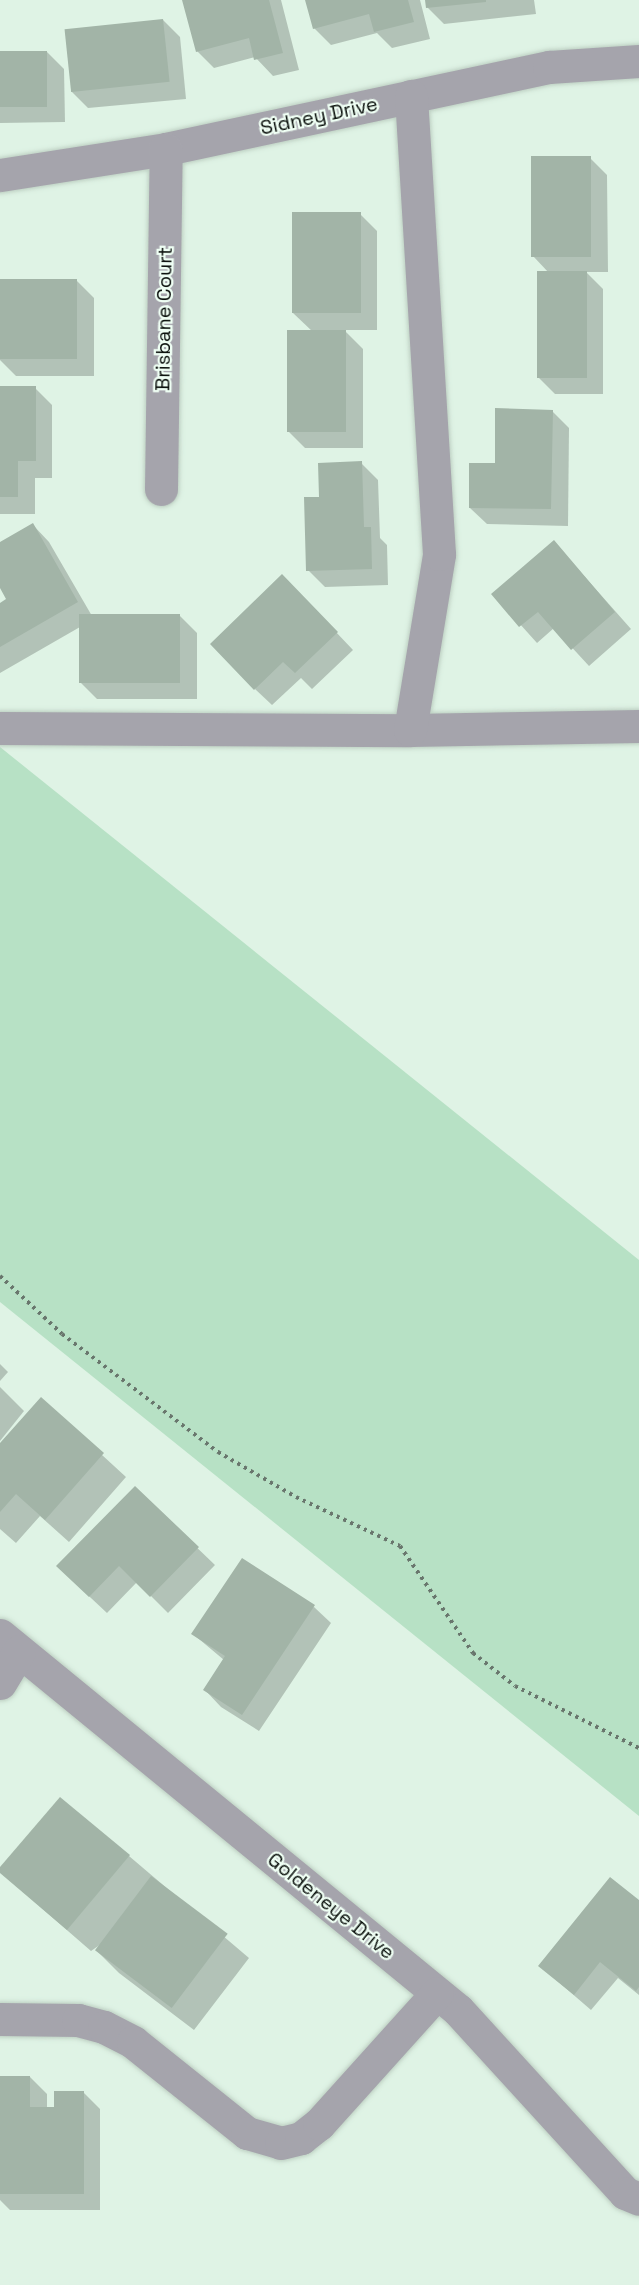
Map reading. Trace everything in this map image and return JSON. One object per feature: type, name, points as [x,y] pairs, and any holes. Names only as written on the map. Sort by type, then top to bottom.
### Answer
[{"type":"street","name":"Sidney Drive","points":[[0,175],[166,149],[549,67],[639,61]]},
{"type":"street","points":[[410,730],[439,554],[411,96]]},
{"type":"street","name":"Brisbane Court","points":[[161,489],[166,149]]},
{"type":"street","points":[[0,728],[410,730],[639,726]]},
{"type":"street","points":[[0,1683],[10,1643]]},
{"type":"street","name":"Goldeneye Drive","points":[[10,1643],[458,2010],[625,2193],[639,2199]]},
{"type":"street","points":[[0,2019],[78,2020],[104,2027],[133,2042],[247,2133],[281,2143],[302,2138],[319,2124],[437,1993]]},
{"type":"path","points":[[0,1276],[62,1334],[218,1452],[296,1497],[400,1546],[473,1653],[515,1686],[639,1748]]},
{"type":"green space","points":[[0,747],[639,1260],[639,1816],[0,1302]]},
{"type":"building","points":[[182,0],[269,0],[283,53],[254,60],[249,38],[196,52]]},
{"type":"building","points":[[305,0],[408,0],[414,22],[374,32],[369,14],[313,29]]},
{"type":"building","points":[[425,0],[486,0],[486,2],[426,8]]},
{"type":"building","points":[[163,19],[170,82],[71,92],[65,29]]},
{"type":"building","points":[[0,51],[47,51],[47,107],[0,107]]},
{"type":"building","points":[[531,156],[591,156],[591,257],[531,257]]},
{"type":"building","points":[[292,212],[361,212],[361,313],[292,313]]},
{"type":"building","points":[[537,271],[587,271],[587,378],[537,378]]},
{"type":"building","points":[[0,279],[77,279],[77,359],[0,359]]},
{"type":"building","points":[[287,330],[346,330],[346,432],[287,432]]},
{"type":"building","points":[[0,386],[36,386],[36,461],[18,461],[18,497],[0,497]]},
{"type":"building","points":[[495,408],[553,410],[551,509],[469,508],[469,463],[495,463]]},
{"type":"building","points":[[362,461],[364,527],[371,527],[372,569],[306,571],[304,497],[319,497],[318,463]]},
{"type":"building","points":[[33,523],[78,602],[0,647],[0,603],[6,599],[0,588],[0,542]]},
{"type":"building","points":[[554,540],[615,612],[571,650],[538,612],[519,627],[491,594]]},
{"type":"building","points":[[282,574],[338,632],[295,673],[283,662],[254,690],[210,644]]},
{"type":"building","points":[[79,614],[180,614],[180,683],[79,683]]},
{"type":"building","points":[[41,1397],[104,1453],[45,1520],[16,1494],[0,1512],[0,1443]]},
{"type":"building","points":[[135,1486],[199,1547],[150,1597],[119,1566],[89,1597],[56,1566]]},
{"type":"building","points":[[242,1558],[315,1605],[242,1715],[203,1690],[225,1656],[191,1634]]},
{"type":"building","points":[[60,1797],[130,1855],[67,1930],[0,1873],[0,1867]]},
{"type":"building","points":[[151,1876],[228,1934],[172,2008],[95,1950]]},
{"type":"building","points":[[610,1877],[639,1900],[639,1987],[636,1991],[600,1962],[574,1995],[538,1966]]},
{"type":"building","points":[[0,2076],[30,2076],[30,2107],[54,2107],[54,2091],[84,2091],[84,2194],[0,2194]]}]
